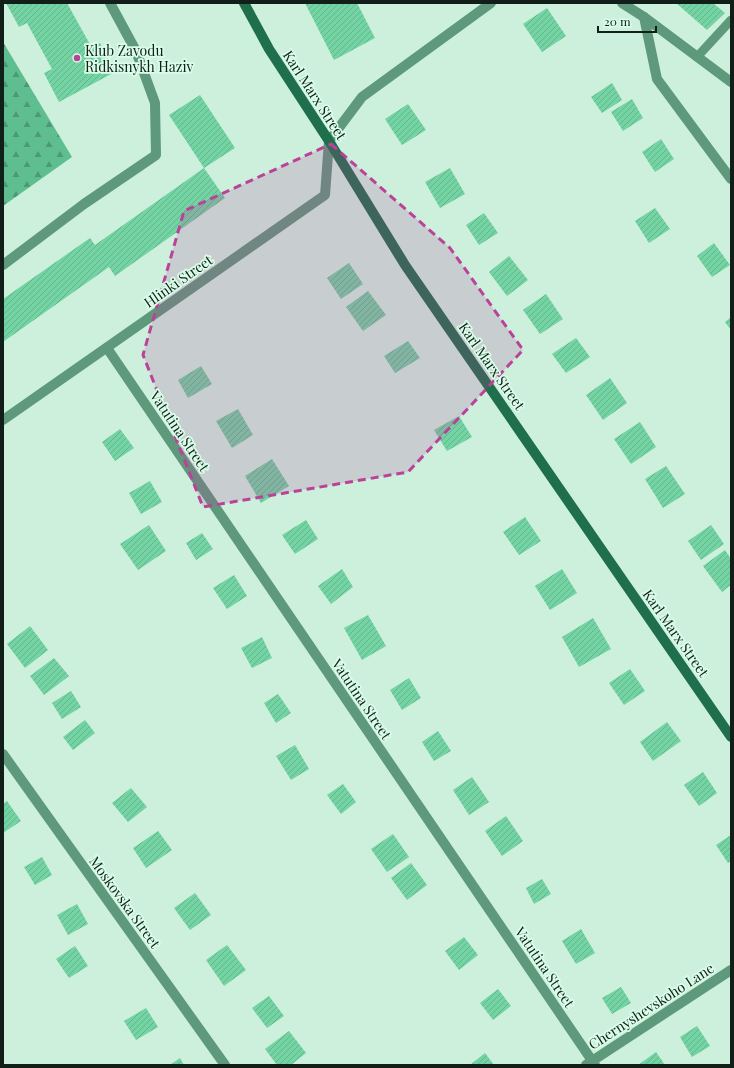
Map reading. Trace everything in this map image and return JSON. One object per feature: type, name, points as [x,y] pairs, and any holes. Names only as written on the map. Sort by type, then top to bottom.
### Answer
[{"type":"street","points":[[3,265],[84,204],[156,155],[155,103],[136,51],[110,3]]},
{"type":"street","name":"Karl Marx Street","points":[[244,3],[269,49],[329,141],[405,264],[731,736]]},
{"type":"street","points":[[329,141],[362,97],[491,3]]},
{"type":"street","points":[[622,3],[644,17],[731,82]]},
{"type":"street","points":[[644,17],[656,79],[731,179]]},
{"type":"street","name":"Hlinki Street","points":[[3,420],[325,195],[329,141]]},
{"type":"street","name":"Vatutina Street","points":[[107,348],[591,1064]]},
{"type":"street","name":"Moskovska Street","points":[[3,754],[225,1065]]},
{"type":"street","name":"Chernyshevskoho Lane","points":[[591,1064],[731,970]]},
{"type":"lane","points":[[697,57],[731,20]]},
{"type":"highlighted area","points":[[331,144],[450,248],[523,350],[408,472],[203,507],[143,355],[184,211]]},
{"type":"green space","points":[[3,42],[72,157],[3,206]]},
{"type":"building","name":"Klub Zavodu Ridkisnykh Haziv","points":[[6,3],[67,3],[92,48],[100,43],[115,72],[59,102],[44,73],[52,69],[27,23],[19,27]]},
{"type":"building","points":[[305,3],[357,3],[375,38],[334,60]]},
{"type":"building","points":[[676,3],[713,3],[725,13],[707,30]]},
{"type":"building","points":[[547,8],[566,36],[542,52],[523,24]]},
{"type":"building","points":[[612,83],[622,100],[602,113],[591,97]]},
{"type":"building","points":[[200,95],[235,148],[204,168],[169,115]]},
{"type":"building","points":[[632,99],[643,118],[623,131],[611,112]]},
{"type":"building","points":[[408,104],[426,130],[402,145],[385,119]]},
{"type":"building","points":[[661,139],[674,159],[655,172],[642,152]]},
{"type":"building","points":[[204,168],[225,198],[115,276],[109,267],[3,342],[3,299],[90,238],[95,245]]},
{"type":"building","points":[[450,168],[465,194],[440,208],[425,182]]},
{"type":"building","points":[[655,208],[670,229],[649,243],[635,221]]},
{"type":"building","points":[[484,213],[498,233],[479,245],[466,225]]},
{"type":"building","points":[[714,243],[730,265],[712,277],[697,256]]},
{"type":"building","points":[[509,256],[528,280],[507,296],[489,272]]},
{"type":"building","points":[[349,263],[363,284],[341,299],[327,278]]},
{"type":"building","points":[[368,291],[386,315],[363,331],[346,307]]},
{"type":"building","points":[[546,294],[563,319],[540,334],[523,310]]},
{"type":"building","points":[[731,317],[731,330],[725,322]]},
{"type":"building","points":[[576,338],[590,357],[566,373],[552,354]]},
{"type":"building","points":[[408,341],[420,358],[395,373],[384,356]]},
{"type":"building","points":[[201,366],[212,384],[188,398],[178,380]]},
{"type":"building","points":[[610,378],[627,403],[603,420],[586,395]]},
{"type":"building","points":[[238,409],[253,435],[232,448],[216,421]]},
{"type":"building","points":[[459,416],[472,437],[447,451],[434,430]]},
{"type":"building","points":[[640,422],[656,447],[631,464],[614,439]]},
{"type":"building","points":[[120,429],[134,448],[115,461],[102,442]]},
{"type":"building","points":[[272,459],[289,486],[261,503],[245,476]]},
{"type":"building","points":[[666,466],[685,494],[663,508],[645,479]]},
{"type":"building","points":[[150,481],[162,502],[141,514],[129,493]]},
{"type":"building","points":[[525,517],[541,541],[519,555],[503,532]]},
{"type":"building","points":[[306,520],[318,539],[295,554],[282,535]]},
{"type":"building","points":[[149,525],[166,551],[138,570],[120,544]]},
{"type":"building","points":[[711,525],[724,544],[701,560],[688,541]]},
{"type":"building","points":[[202,533],[213,549],[196,560],[186,543]]},
{"type":"building","points":[[725,550],[731,559],[731,585],[722,592],[703,566]]},
{"type":"building","points":[[342,569],[353,587],[331,604],[318,586]]},
{"type":"building","points":[[562,569],[577,593],[550,610],[535,586]]},
{"type":"building","points":[[234,575],[247,596],[227,609],[213,588]]},
{"type":"building","points":[[368,615],[386,646],[362,660],[344,628]]},
{"type":"building","points":[[593,618],[611,649],[579,667],[562,637]]},
{"type":"building","points":[[30,626],[48,650],[25,668],[7,644]]},
{"type":"building","points":[[262,637],[272,658],[252,668],[241,648]]},
{"type":"building","points":[[54,658],[69,676],[44,695],[30,676]]},
{"type":"building","points":[[630,669],[645,691],[624,705],[609,683]]},
{"type":"building","points":[[409,678],[421,698],[402,710],[390,690]]},
{"type":"building","points":[[71,691],[81,707],[62,719],[52,703]]},
{"type":"building","points":[[278,694],[291,713],[276,723],[264,703]]},
{"type":"building","points":[[85,720],[95,733],[73,750],[63,737]]},
{"type":"building","points":[[667,722],[681,741],[653,761],[640,742]]},
{"type":"building","points":[[438,731],[451,751],[434,761],[422,742]]},
{"type":"building","points":[[295,745],[309,769],[291,780],[276,756]]},
{"type":"building","points":[[703,772],[717,793],[699,806],[684,785]]},
{"type":"building","points":[[472,777],[489,802],[469,815],[453,790]]},
{"type":"building","points":[[343,784],[356,802],[341,814],[327,795]]},
{"type":"building","points":[[131,788],[147,807],[128,822],[112,803]]},
{"type":"building","points":[[7,801],[21,821],[3,833],[3,804]]},
{"type":"building","points":[[506,816],[523,841],[502,856],[485,831]]},
{"type":"building","points":[[158,831],[172,850],[146,868],[133,848]]},
{"type":"building","points":[[393,834],[409,857],[387,872],[371,849]]},
{"type":"building","points":[[731,835],[731,861],[728,863],[716,845]]},
{"type":"building","points":[[42,857],[52,875],[35,885],[24,867]]},
{"type":"building","points":[[411,863],[427,885],[407,900],[391,878]]},
{"type":"building","points":[[542,879],[551,894],[534,904],[526,888]]},
{"type":"building","points":[[195,893],[211,915],[190,930],[174,908]]},
{"type":"building","points":[[77,904],[88,924],[68,935],[57,915]]},
{"type":"building","points":[[581,929],[595,953],[576,964],[562,941]]},
{"type":"building","points":[[464,937],[478,955],[459,970],[445,951]]},
{"type":"building","points":[[227,945],[246,970],[224,986],[206,960]]},
{"type":"building","points":[[75,946],[88,966],[69,978],[56,959]]},
{"type":"building","points":[[621,987],[631,1003],[612,1014],[602,998]]},
{"type":"building","points":[[498,989],[511,1006],[493,1020],[480,1003]]},
{"type":"building","points":[[269,996],[284,1016],[267,1028],[252,1008]]},
{"type":"building","points":[[146,1008],[158,1027],[136,1040],[124,1021]]},
{"type":"building","points":[[697,1026],[710,1046],[692,1057],[680,1037]]},
{"type":"building","points":[[289,1031],[306,1053],[291,1065],[277,1065],[265,1049]]},
{"type":"building","points":[[656,1052],[665,1065],[638,1065]]},
{"type":"building","points":[[485,1053],[494,1065],[470,1065]]},
{"type":"building","points":[[180,1058],[184,1065],[170,1065]]},
{"type":"place","name":"Klub Zavodu Ridkisnykh Haziv","points":[[77,58]]}]
